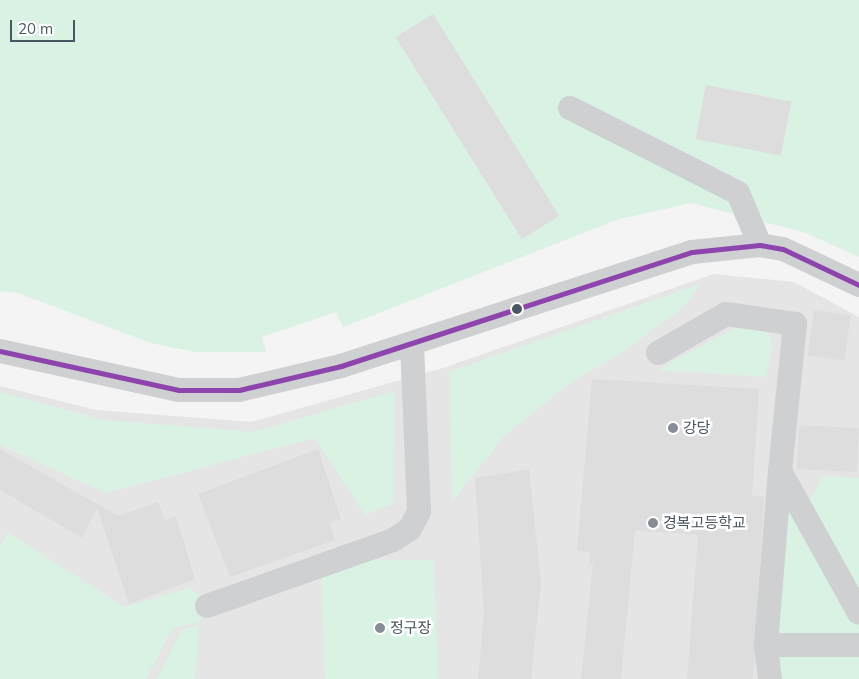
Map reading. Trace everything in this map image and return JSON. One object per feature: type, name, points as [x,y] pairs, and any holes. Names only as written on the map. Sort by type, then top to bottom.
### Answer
[{"type":"street","points":[[570,108],[738,193],[760,245]]},
{"type":"street","points":[[0,351],[179,390],[239,390],[290,381],[641,266],[692,252],[760,245],[783,249],[859,284]]},
{"type":"street","points":[[658,353],[726,314],[795,324],[780,471],[766,645],[770,679]]},
{"type":"street","points":[[207,606],[393,540],[410,530],[419,511],[412,342]]},
{"type":"street","points":[[780,471],[859,614]]},
{"type":"street","points":[[766,645],[859,645]]},
{"type":"shaded area","points":[[714,274],[794,282],[859,317],[859,679],[0,679],[0,386],[96,410],[251,422],[443,368]]},
{"type":"green space","points":[[0,0],[859,0],[859,257],[806,233],[692,203],[619,219],[343,327],[336,312],[262,337],[266,352],[195,352],[151,343],[18,293],[0,291]]},
{"type":"green space","points":[[700,284],[686,305],[619,355],[572,381],[504,436],[452,502],[449,372]]},
{"type":"green space","points":[[748,321],[767,329],[773,345],[766,377],[657,370]]},
{"type":"green space","points":[[395,391],[393,504],[365,515],[315,438],[105,493],[0,445],[0,392],[103,420],[253,432]]},
{"type":"green space","points":[[823,476],[859,478],[859,590],[810,500]]},
{"type":"green space","points":[[783,485],[859,623],[859,641],[771,640]]},
{"type":"green space","points":[[8,532],[124,607],[189,588],[201,596],[201,622],[172,628],[146,679],[0,679],[0,546]]},
{"type":"green space","name":"정구장","points":[[372,560],[434,560],[438,679],[325,679],[321,577]]},
{"type":"green space","points":[[199,625],[195,679],[157,679],[182,629]]},
{"type":"green space","points":[[771,649],[859,649],[859,679],[771,679]]},
{"type":"building","points":[[433,14],[559,216],[522,239],[396,37]]},
{"type":"building","points":[[706,85],[791,102],[781,156],[696,139]]},
{"type":"building","points":[[814,310],[851,315],[844,361],[808,356]]},
{"type":"building","points":[[592,379],[759,389],[752,496],[764,497],[753,679],[687,679],[698,535],[635,530],[621,679],[581,679],[593,564],[589,564],[590,552],[577,551]]},
{"type":"building","points":[[799,425],[859,428],[857,472],[797,469]]},
{"type":"building","points":[[0,449],[118,516],[158,502],[165,520],[176,516],[195,579],[129,604],[97,508],[82,538],[0,490]]},
{"type":"building","points":[[318,449],[341,519],[330,523],[335,540],[230,577],[198,494]]},
{"type":"building","points":[[529,469],[541,583],[531,679],[478,679],[484,612],[475,478]]},
{"type":"transit line","points":[[0,351],[179,390],[239,390],[341,366],[692,252],[760,245],[783,249],[859,285]]},
{"type":"place","name":"강당","points":[[673,428]]},
{"type":"place","name":"경복고등학교","points":[[653,523]]},
{"type":"place","name":"정구장","points":[[380,628]]}]
